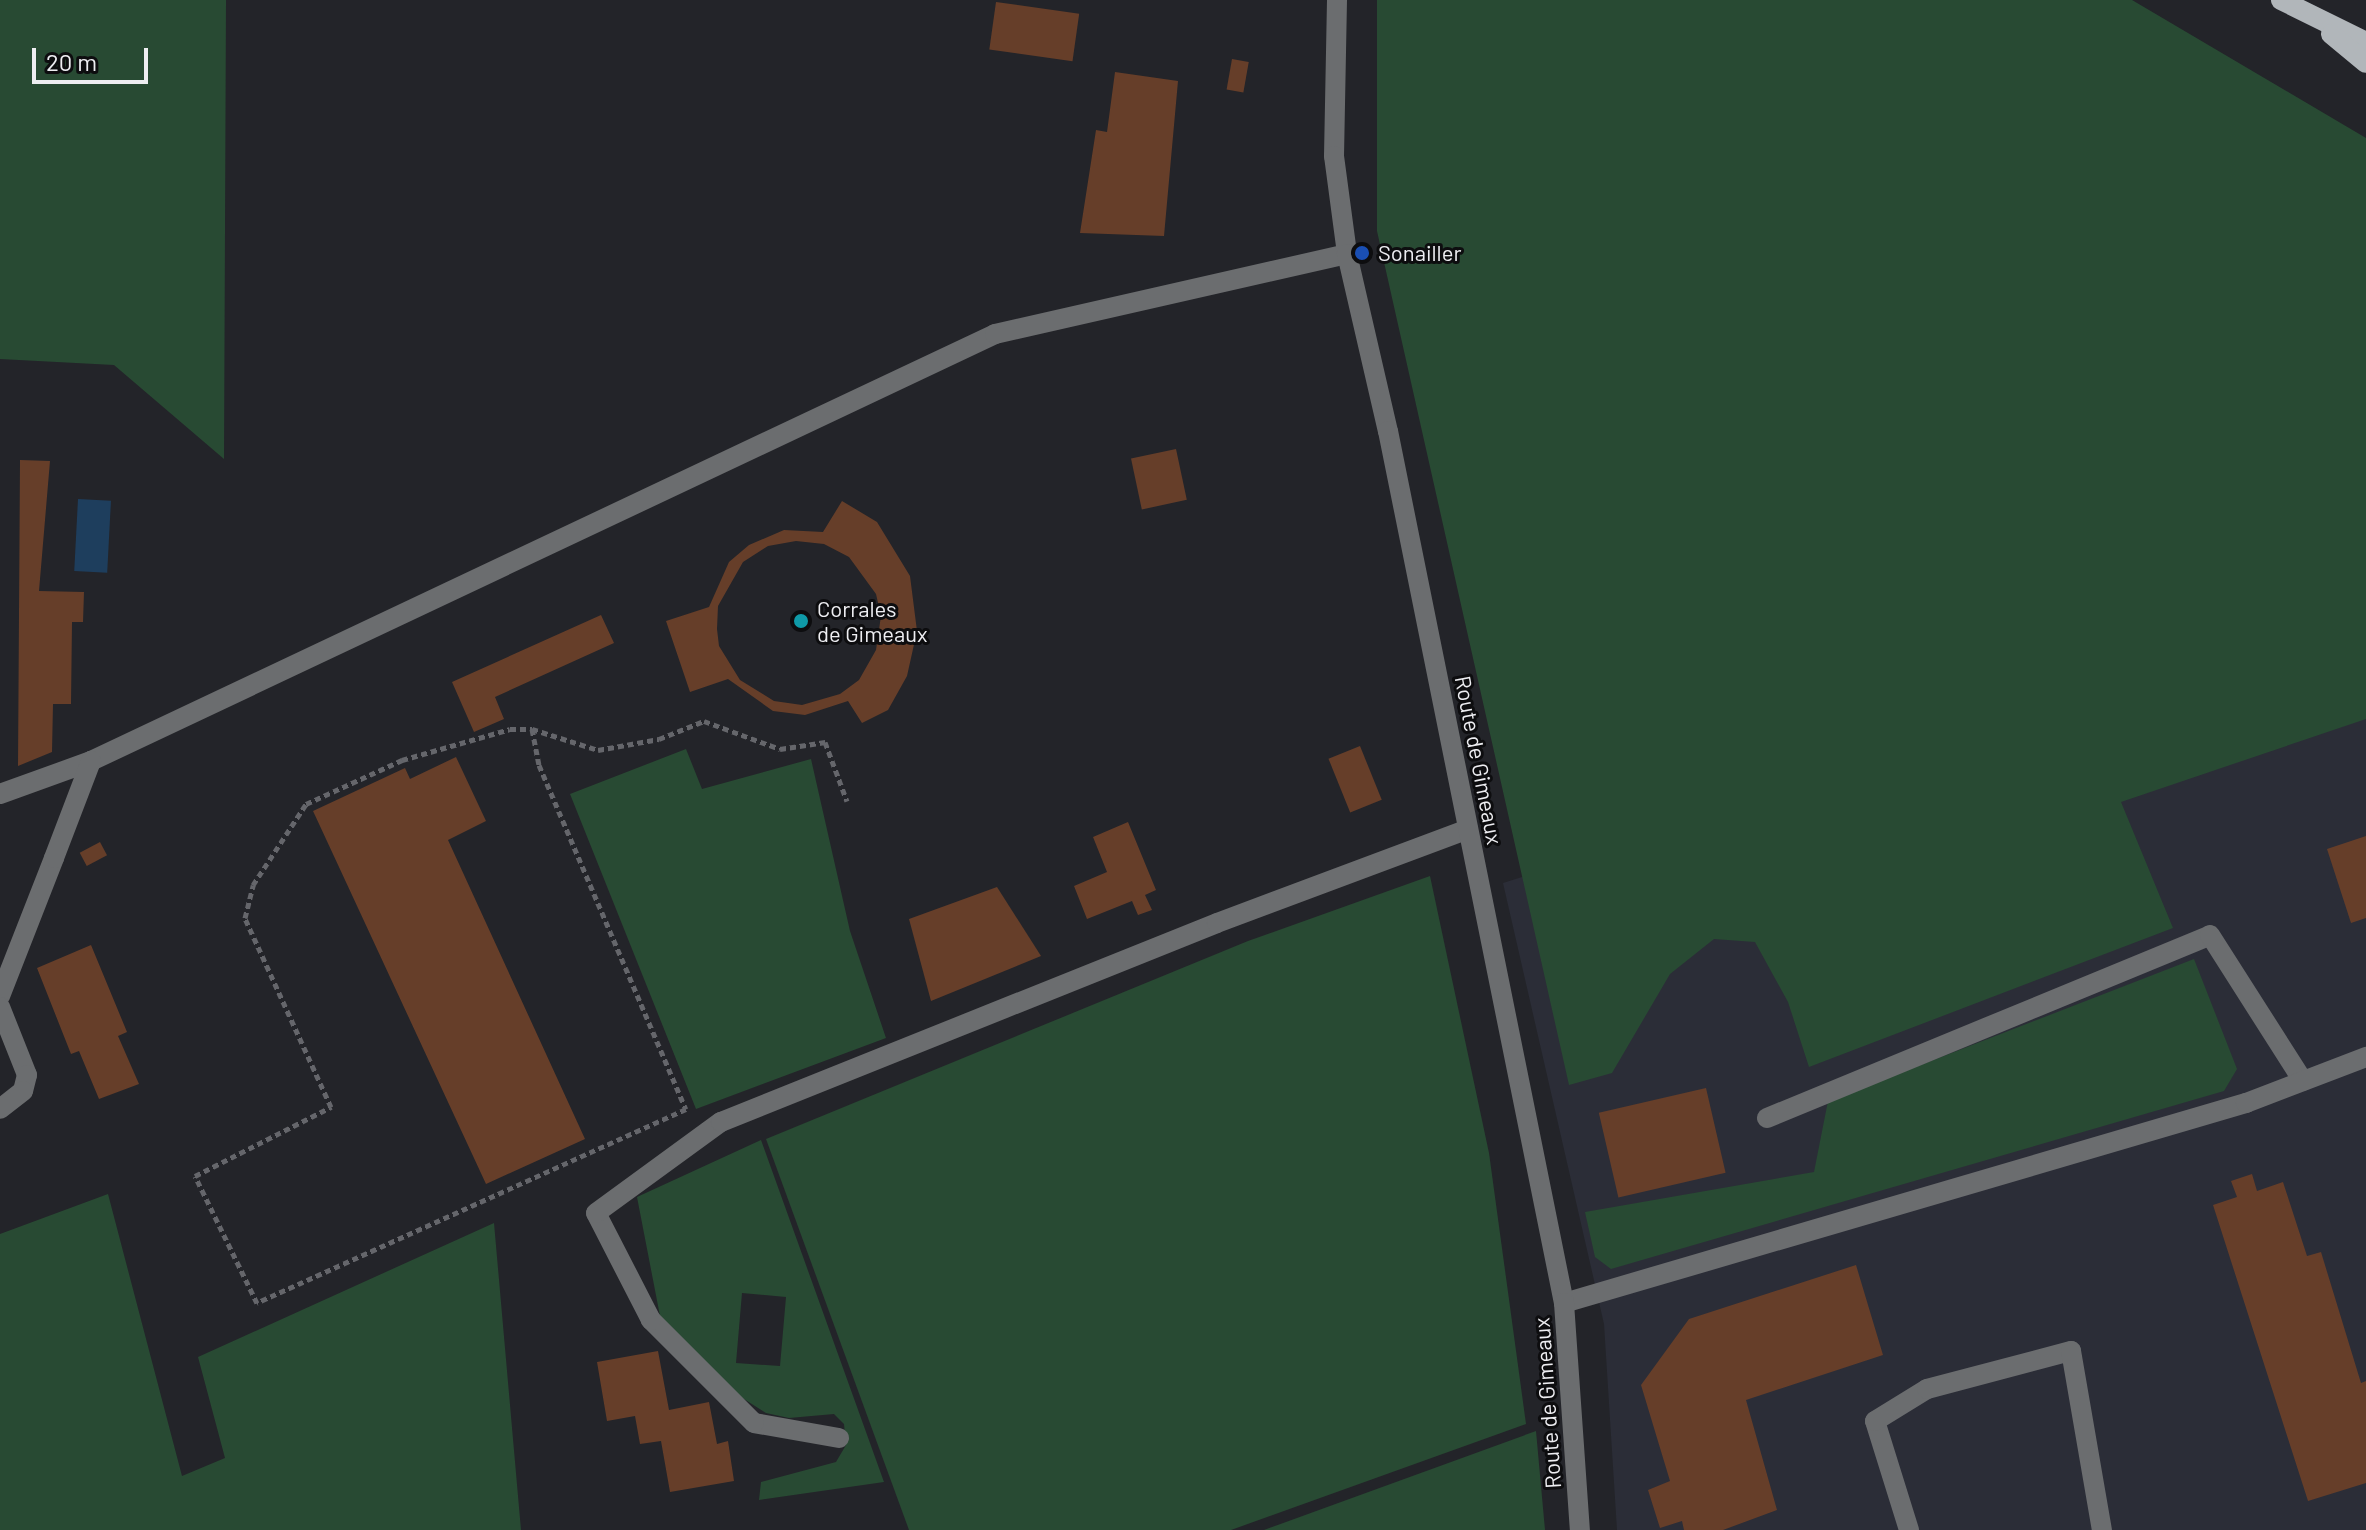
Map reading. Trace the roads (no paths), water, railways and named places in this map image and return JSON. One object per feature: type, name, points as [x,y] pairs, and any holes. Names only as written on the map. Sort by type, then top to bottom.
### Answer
[{"type":"main road","points":[[2281,0],[2366,42]]},
{"type":"main road","points":[[2306,14],[2366,63]]},
{"type":"street","name":"Route de Gimeaux","points":[[1337,0],[1334,156],[1347,254],[1388,431],[1564,1303],[1580,1530]]},
{"type":"street","points":[[0,794],[91,761],[995,334],[1347,254]]},
{"type":"street","points":[[0,996],[91,761]]},
{"type":"street","points":[[839,1438],[754,1423],[651,1320],[596,1213],[721,1122],[1217,923],[1468,829]]},
{"type":"street","points":[[1767,1118],[2210,935],[2303,1081]]},
{"type":"street","points":[[0,1007],[27,1075],[23,1091],[0,1109]]},
{"type":"street","points":[[1564,1303],[2246,1103],[2366,1057]]},
{"type":"street","points":[[1909,1530],[1875,1421],[1927,1389],[2071,1351],[2102,1530]]},
{"type":"water","points":[[78,499],[111,501],[107,573],[74,571]]},
{"type":"place","name":"Sonailler","points":[[1362,253]]},
{"type":"place","name":"Corrales de Gimeaux","points":[[801,621]]}]
